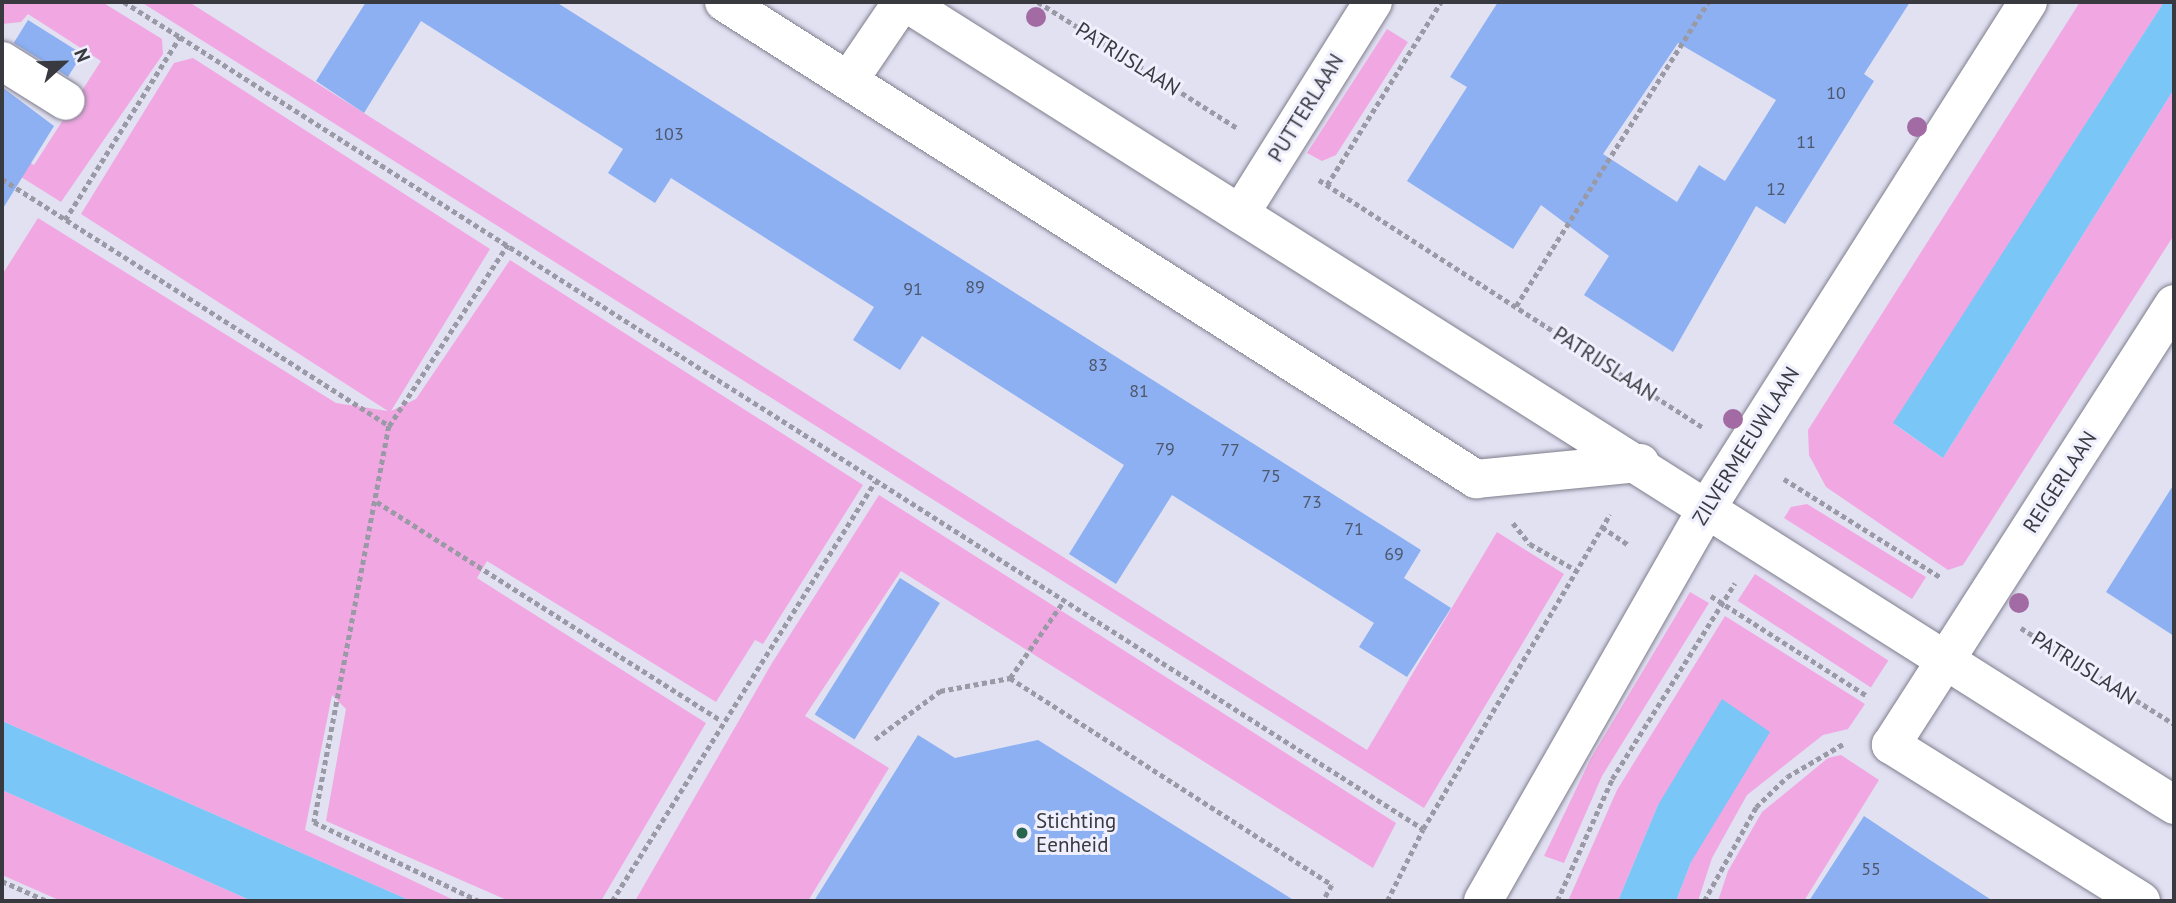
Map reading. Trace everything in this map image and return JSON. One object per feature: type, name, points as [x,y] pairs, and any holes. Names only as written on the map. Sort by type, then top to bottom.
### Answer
[{"type":"street","points":[[724,2],[1476,479],[1640,463]]},
{"type":"street","points":[[849,80],[904,2],[1640,463],[2174,805]]},
{"type":"street","name":"PUTTERLAAN","points":[[1240,214],[1373,2]]},
{"type":"street","name":"ZILVERMEEUWLAAN","points":[[1483,901],[1707,506],[2028,2]]},
{"type":"street","points":[[2,61],[66,101]]},
{"type":"street","name":"REIGERLAAN","points":[[1947,660],[2174,304]]},
{"type":"street","points":[[1947,660],[1891,745],[2141,901]]},
{"type":"path","points":[[124,2],[508,244],[1062,602],[1423,829]]},
{"type":"path","name":"PATRIJSLAAN","points":[[1038,2],[1742,452],[2174,724]]},
{"type":"path","points":[[1327,185],[1441,2]]},
{"type":"path","points":[[1516,306],[1708,2]]},
{"type":"path","points":[[65,219],[180,37]]},
{"type":"path","points":[[2,179],[389,426]]},
{"type":"path","points":[[480,901],[314,822],[377,502],[389,426],[508,244]]},
{"type":"path","points":[[1387,901],[1423,829],[1640,463]]},
{"type":"path","points":[[1476,479],[1530,544],[1576,570]]},
{"type":"path","points":[[612,901],[721,720],[875,482]]},
{"type":"path","points":[[377,502],[721,720]]},
{"type":"path","points":[[1602,527],[1876,701]]},
{"type":"path","points":[[1557,901],[1612,779],[1762,541]]},
{"type":"path","points":[[1010,678],[1062,602]]},
{"type":"path","points":[[875,739],[940,691],[1010,678],[1332,885],[1323,901]]},
{"type":"path","points":[[1704,901],[1756,807],[1787,777],[1849,742],[1891,745]]},
{"type":"path","points":[[2,881],[47,901]]},
{"type":"shaded area","points":[[2,2],[102,2],[162,39],[163,54],[61,202],[2,165],[2,146],[34,165],[101,61],[28,14],[21,22],[2,24]]},
{"type":"shaded area","points":[[141,2],[189,2],[1367,750],[1497,532],[1564,574],[1424,808]]},
{"type":"shaded area","points":[[2080,2],[2164,2],[1894,424],[1943,458],[2174,89],[2174,235],[1963,565],[1948,570],[1826,487],[1809,455],[1808,430]]},
{"type":"shaded area","points":[[1387,29],[1408,42],[1336,155],[1322,161],[1307,153]]},
{"type":"shaded area","points":[[193,58],[490,249],[391,411],[416,399],[510,260],[863,485],[763,644],[755,640],[716,702],[487,561],[477,578],[706,723],[601,901],[509,901],[326,821],[346,709],[332,695],[305,830],[456,901],[411,901],[2,721],[2,275],[38,218],[336,403],[388,411],[81,214],[174,63]]},
{"type":"shaded area","points":[[879,495],[1396,823],[1373,868],[901,571],[805,716],[889,768],[808,901],[635,901],[772,663]]},
{"type":"shaded area","points":[[1807,504],[1926,577],[1912,599],[1784,518],[1791,507]]},
{"type":"shaded area","points":[[1755,574],[1888,661],[1871,687],[1738,601]]},
{"type":"shaded area","points":[[1690,592],[1709,603],[1602,776],[1564,863],[1544,856],[1591,758]]},
{"type":"shaded area","points":[[1725,616],[1865,704],[1848,729],[1823,735],[1747,795],[1712,858],[1698,901],[1676,901],[1691,862],[1658,805],[1618,901],[1568,901],[1617,790]]},
{"type":"shaded area","points":[[1841,755],[1879,780],[1804,901],[1718,901],[1728,871],[1762,812],[1828,758]]},
{"type":"shaded area","points":[[2,790],[252,901],[61,901],[2,875]]},
{"type":"water","points":[[2164,2],[2174,2],[2174,89],[1943,458],[1893,423]]},
{"type":"water","points":[[1722,699],[1770,732],[1691,862],[1676,901],[1618,901],[1658,805]]},
{"type":"water","points":[[2,721],[411,901],[252,901],[2,790]]},
{"type":"building","points":[[366,2],[556,2],[1421,550],[1404,578],[1451,608],[1407,677],[1359,647],[1374,623],[1172,495],[1116,584],[1069,554],[1124,465],[922,336],[900,370],[853,340],[874,307],[671,178],[655,203],[608,173],[623,149],[421,21],[364,113],[316,81]]},
{"type":"building","points":[[1498,2],[1910,2],[1864,74],[1874,81],[1785,224],[1756,206],[1673,352],[1584,295],[1609,256],[1541,205],[1513,249],[1407,181],[1467,87],[1450,77]],"holes":[[[1678,43],[1776,100],[1725,181],[1699,165],[1677,202],[1603,154]]]},
{"type":"building","points":[[28,20],[82,54],[68,77],[14,43]]},
{"type":"building","points":[[2,87],[54,126],[2,210]]},
{"type":"building","points":[[2174,484],[2174,636],[2106,592]]},
{"type":"building","points":[[900,578],[940,603],[855,739],[815,715]]},
{"type":"building","name":"Stichting Eenheid","points":[[918,735],[955,758],[1038,740],[1295,901],[814,901]]},
{"type":"building","points":[[1864,816],[1930,860],[1993,901],[1809,901]]},
{"type":"place","name":"Stichting Eenheid","points":[[1022,833]]}]
